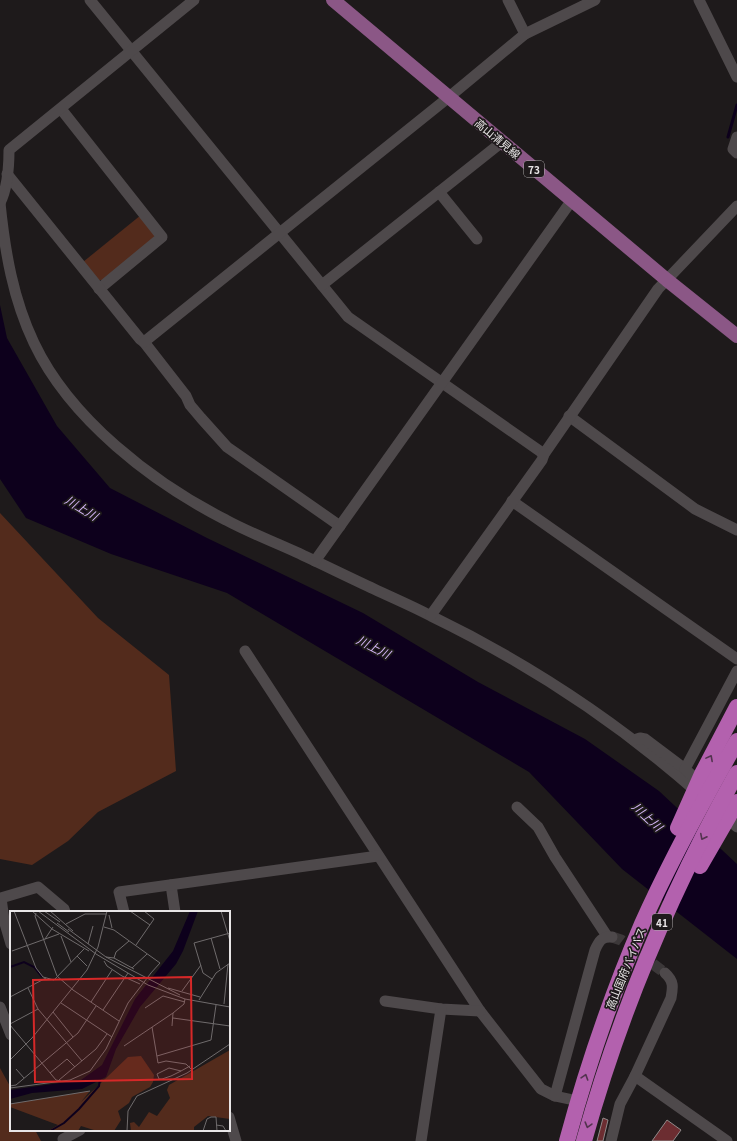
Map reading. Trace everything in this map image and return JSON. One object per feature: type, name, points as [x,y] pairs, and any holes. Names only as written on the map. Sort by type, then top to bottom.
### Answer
[{"type":"highway","name":"41","points":[[642,923],[684,814],[702,774],[737,707]]},
{"type":"highway","name":"高山国府バイパス","points":[[726,791],[737,741]]},
{"type":"highway","name":"高山国府バイパス","points":[[567,1141],[578,1101],[610,1004],[642,923],[687,832],[726,791],[737,773]]},
{"type":"highway","name":"41","points":[[584,1141],[608,1060],[665,932],[697,872],[726,791]]},
{"type":"main road","name":"高山清見線","points":[[333,0],[667,280],[737,336]]},
{"type":"street","points":[[90,0],[348,317],[544,454]]},
{"type":"street","points":[[194,0],[8,150],[9,164],[4,195],[0,203],[11,279],[22,315],[34,344],[59,384],[82,413],[100,432],[120,450],[159,479],[224,520],[431,615],[510,658],[555,686],[634,740],[675,772],[737,827]]},
{"type":"street","points":[[508,0],[525,34]]},
{"type":"street","points":[[144,342],[449,97],[525,34],[595,0]]},
{"type":"street","points":[[699,0],[737,77]]},
{"type":"street","points":[[60,109],[162,237],[99,289]]},
{"type":"street","points":[[737,137],[734,149],[737,153]]},
{"type":"street","points":[[322,285],[502,142]]},
{"type":"street","points":[[7,174],[99,289],[144,342],[186,396],[190,405],[227,447],[340,526]]},
{"type":"street","points":[[439,192],[477,239]]},
{"type":"street","points":[[315,561],[572,200]]},
{"type":"street","points":[[431,615],[542,460],[544,454],[569,416],[658,289],[737,206]]},
{"type":"street","points":[[569,416],[695,509],[737,530]]},
{"type":"street","points":[[512,501],[737,658]]},
{"type":"street","points":[[245,651],[480,1011],[541,1089],[555,1096],[578,1101]]},
{"type":"street","points":[[685,769],[737,671]]},
{"type":"street","points":[[634,740],[640,738],[645,739],[685,769],[737,814]]},
{"type":"street","points":[[517,807],[538,827],[555,857],[610,937],[599,940],[595,950],[555,1096]]},
{"type":"street","points":[[124,911],[119,892],[378,856]]},
{"type":"street","points":[[171,885],[175,911]]},
{"type":"street","points":[[10,941],[4,920],[1,898],[38,887],[65,911]]},
{"type":"street","points":[[611,1141],[620,1104],[635,1076],[671,998],[673,986],[671,978],[665,973]]},
{"type":"street","points":[[385,1001],[441,1009],[480,1011]]},
{"type":"street","points":[[0,1007],[10,1032]]},
{"type":"street","points":[[421,1141],[441,1009]]},
{"type":"street","points":[[635,1076],[727,1141]]},
{"type":"street","points":[[230,1120],[236,1141]]},
{"type":"street","points":[[62,1137],[77,1131]]},
{"type":"shaded area","points":[[141,215],[154,233],[154,241],[104,280],[98,280],[83,262]]},
{"type":"shaded area","points":[[0,513],[98,618],[169,675],[176,771],[98,812],[68,841],[32,865],[0,859]]},
{"type":"shaded area","points":[[0,1068],[10,1086],[10,1131],[36,1131],[41,1141],[0,1141]]},
{"type":"water","name":"川上川","points":[[0,305],[7,338],[57,426],[110,488],[207,538],[363,613],[478,682],[585,739],[659,791],[737,864],[737,959],[622,869],[529,772],[227,593],[111,554],[26,518],[0,479]]},
{"type":"building","points":[[603,1118],[608,1120],[603,1141],[597,1141]]},
{"type":"building","points":[[667,1120],[681,1130],[673,1141],[652,1141]]},
{"type":"waterway","points":[[728,137],[737,105]]},
{"type":"tunnel","points":[[612,937],[621,940],[665,973]]}]
